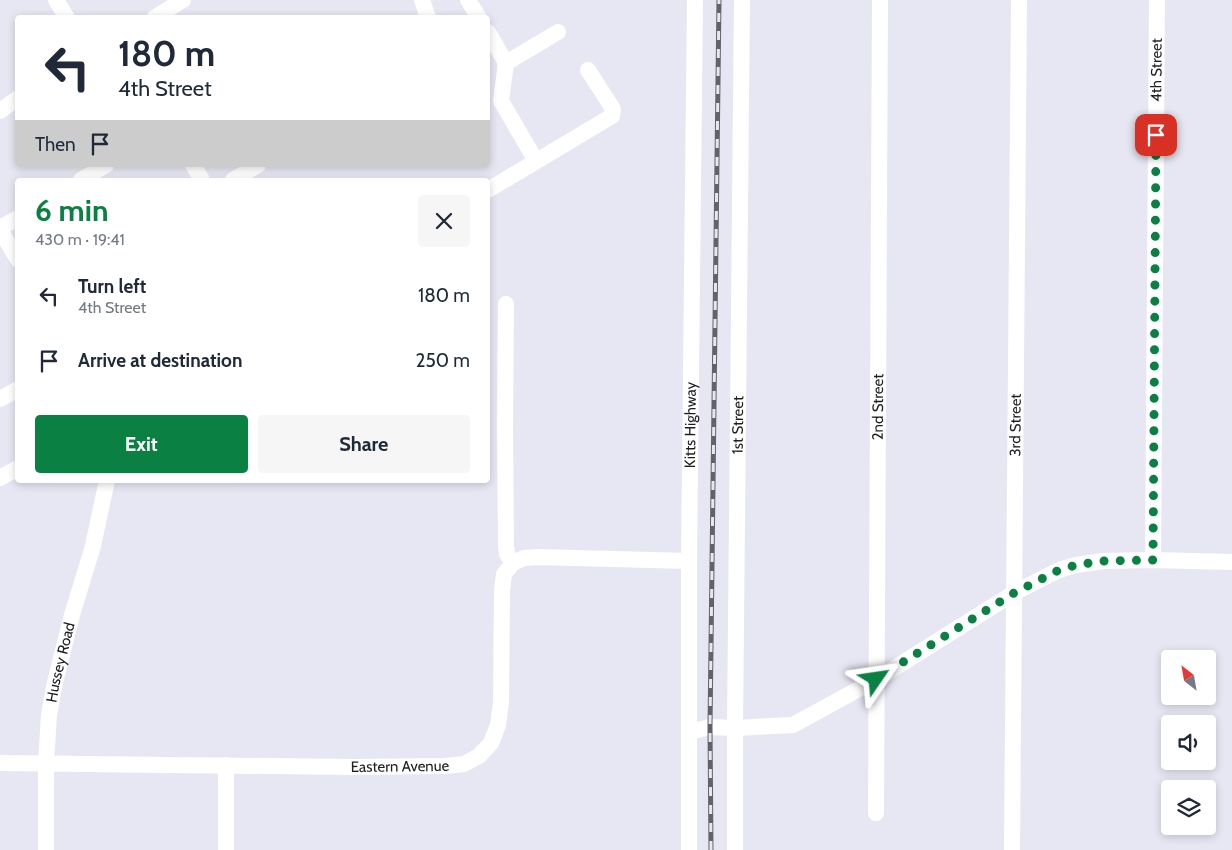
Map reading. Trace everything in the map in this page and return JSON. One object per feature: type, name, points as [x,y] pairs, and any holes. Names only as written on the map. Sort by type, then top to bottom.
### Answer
[{"type":"street","points":[[56,0],[65,15]]},
{"type":"street","points":[[160,15],[183,0]]},
{"type":"street","points":[[422,0],[427,15]]},
{"type":"street","points":[[468,0],[477,15]]},
{"type":"street","name":"Kitts Highway","points":[[688,850],[695,0]]},
{"type":"street","name":"1st Street","points":[[735,850],[742,0]]},
{"type":"street","name":"2nd Street","points":[[876,813],[880,0]]},
{"type":"street","name":"3rd Street","points":[[1012,850],[1019,0]]},
{"type":"street","name":"4th Street","points":[[1153,560],[1157,0]]},
{"type":"street","points":[[506,62],[558,32]]},
{"type":"street","points":[[490,35],[506,62],[501,102],[536,161]]},
{"type":"street","points":[[490,189],[612,116],[613,109],[588,70]]},
{"type":"street","points":[[0,111],[15,100]]},
{"type":"street","points":[[84,178],[103,167]]},
{"type":"street","points":[[194,167],[201,178]]},
{"type":"street","points":[[236,178],[255,167]]},
{"type":"street","points":[[15,220],[0,229],[15,255]]},
{"type":"street","points":[[506,304],[506,546],[507,554],[513,563],[524,558],[537,557],[689,561]]},
{"type":"street","points":[[0,399],[15,391]]},
{"type":"street","points":[[0,478],[15,470]]},
{"type":"street","name":"Hussey Road","points":[[46,850],[46,763],[49,715],[55,682],[72,615],[93,546],[106,483]]},
{"type":"street","points":[[689,732],[710,727],[735,728],[793,725],[876,679],[1014,593],[1059,570],[1103,561],[1232,562]]},
{"type":"street","name":"Eastern Avenue","points":[[0,763],[344,767],[445,766],[464,764],[479,756],[491,743],[498,725],[501,703],[502,591],[504,574],[513,563]]},
{"type":"street","points":[[226,765],[226,850]]},
{"type":"railway","points":[[711,850],[710,727],[719,0]]},
{"type":"route","points":[[876,679],[1014,593],[1059,570],[1103,561],[1153,560],[1156,135]]}]
